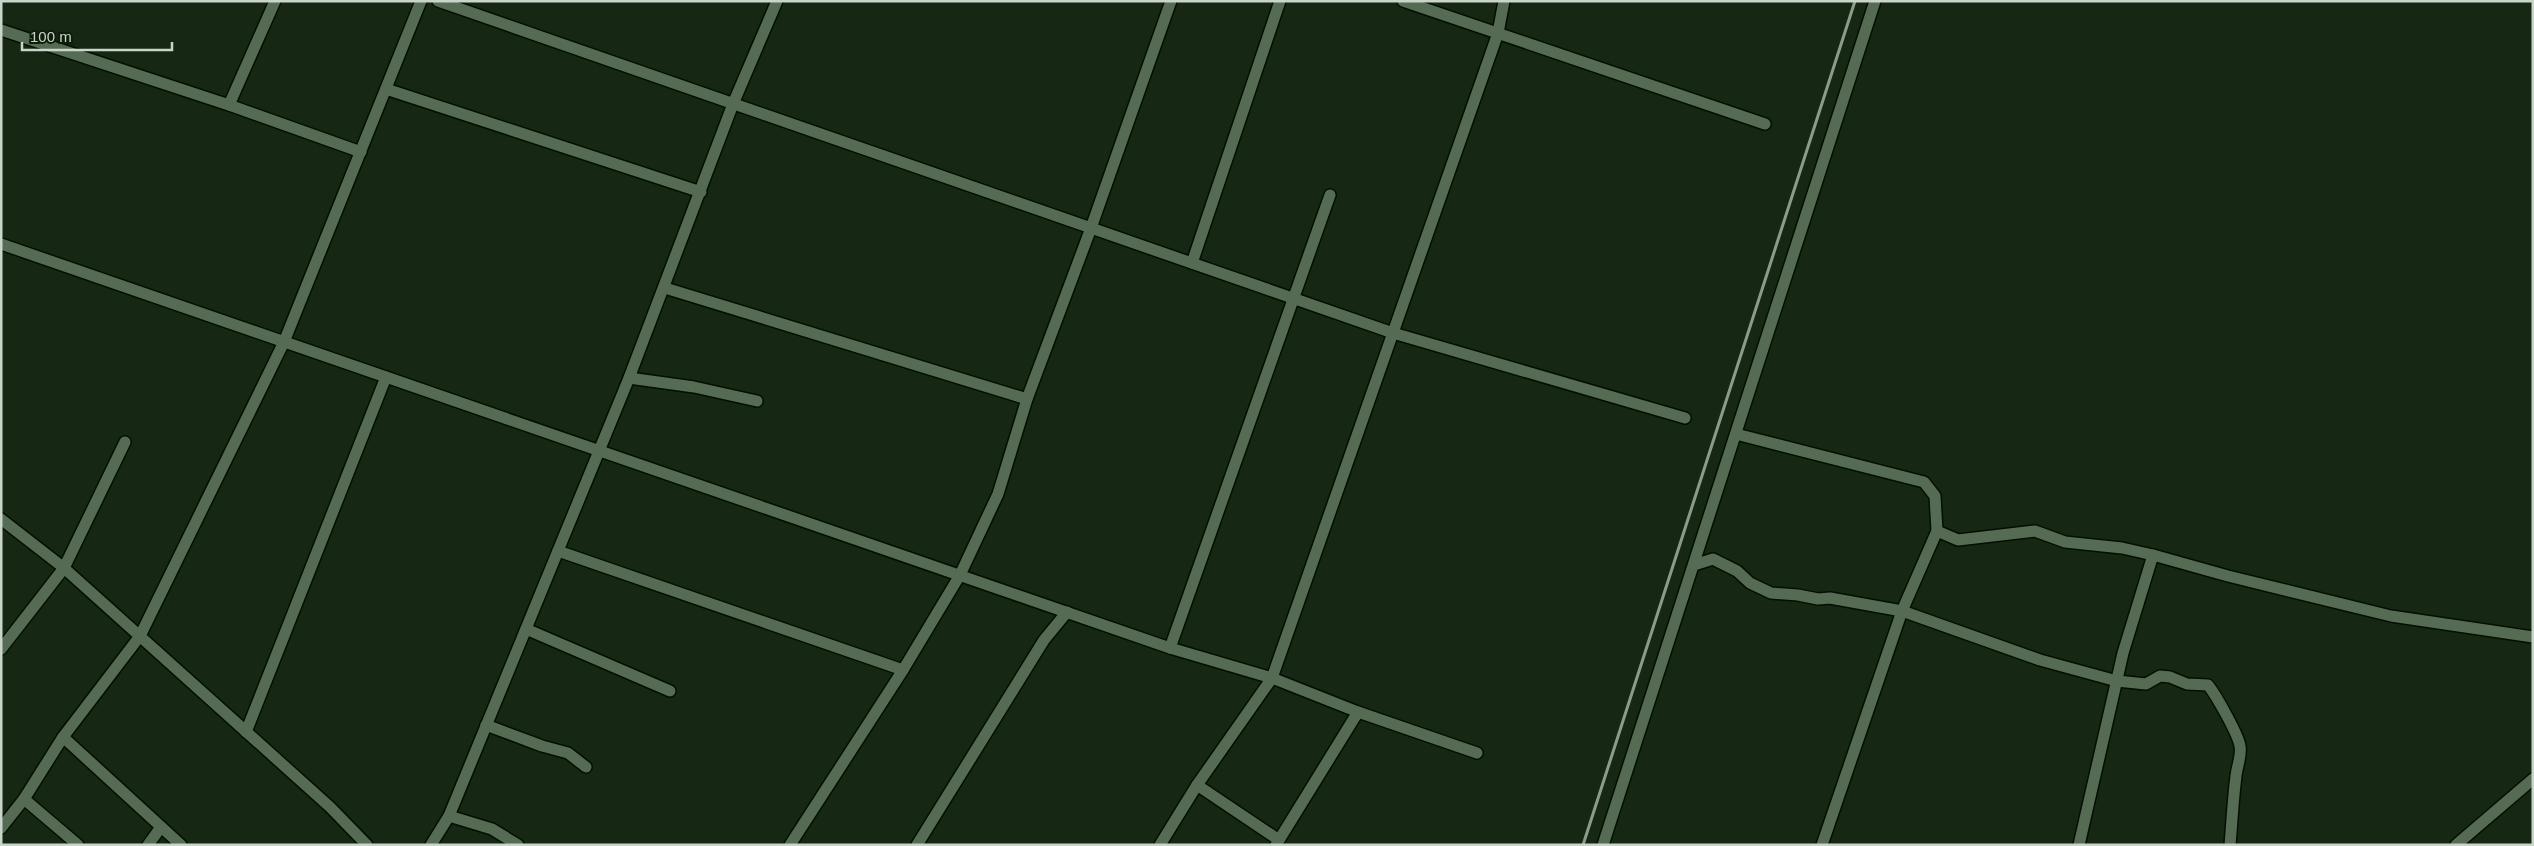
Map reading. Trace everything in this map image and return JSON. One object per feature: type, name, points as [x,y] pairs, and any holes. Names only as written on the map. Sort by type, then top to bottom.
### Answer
[{"type":"street","points":[[229,105],[275,1]]},
{"type":"street","points":[[1,828],[24,799],[63,737],[140,636],[284,342],[421,1]]},
{"type":"street","points":[[438,1],[1393,333],[1685,418]]},
{"type":"street","points":[[431,845],[449,816],[600,451],[702,192],[733,104],[778,1]]},
{"type":"street","points":[[790,845],[902,670],[960,575],[998,494],[1026,399],[1091,228],[1171,1]]},
{"type":"street","points":[[1192,263],[1280,1]]},
{"type":"street","points":[[1403,1],[1765,124]]},
{"type":"street","points":[[1160,845],[1197,785],[1272,678],[1498,33],[1504,1]]},
{"type":"street","points":[[1603,845],[1875,1]]},
{"type":"street","points":[[1,30],[229,105],[361,152]]},
{"type":"street","points":[[386,89],[702,192]]},
{"type":"street","points":[[1170,648],[1330,195]]},
{"type":"street","points":[[1,244],[1170,648],[1272,678],[1358,712],[1477,753]]},
{"type":"street","points":[[665,288],[1026,399]]},
{"type":"street","points":[[246,732],[386,377]]},
{"type":"street","points":[[630,378],[694,387],[758,401]]},
{"type":"street","points":[[1736,434],[1924,482],[1935,496],[1937,531],[1902,611],[1822,845]]},
{"type":"street","points":[[1,649],[64,568],[125,442]]},
{"type":"street","points":[[1,519],[64,568],[330,807],[367,845]]},
{"type":"street","points":[[1937,531],[1958,540],[2035,531],[2065,542],[2122,548],[2153,555],[2228,576],[2391,616],[2533,637]]},
{"type":"street","points":[[558,551],[902,670]]},
{"type":"street","points":[[2079,845],[2117,681],[2153,555]]},
{"type":"street","points":[[1694,565],[1713,559],[1737,571],[1750,583],[1771,593],[1798,595],[1818,600],[1830,598],[1902,611],[2040,660],[2117,681],[2146,684],[2160,676],[2170,677],[2187,684],[2208,685],[2216,695],[2237,735],[2241,748],[2236,774],[2230,845]]},
{"type":"street","points":[[917,845],[1044,640],[1066,612]]},
{"type":"street","points":[[526,630],[670,691]]},
{"type":"street","points":[[1197,785],[1277,842],[1358,712]]},
{"type":"street","points":[[486,725],[542,746],[568,753],[586,767]]},
{"type":"street","points":[[63,737],[181,845]]},
{"type":"street","points":[[2456,845],[2533,778]]},
{"type":"street","points":[[24,799],[78,845]]},
{"type":"street","points":[[449,816],[492,829],[518,845]]},
{"type":"street","points":[[148,845],[161,827]]},
{"type":"railway","points":[[1583,845],[1855,1]]}]
